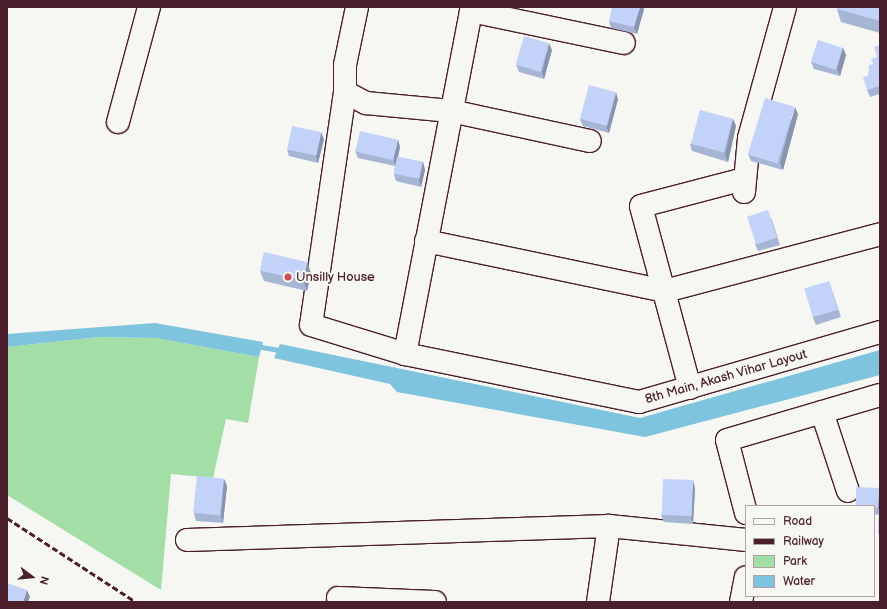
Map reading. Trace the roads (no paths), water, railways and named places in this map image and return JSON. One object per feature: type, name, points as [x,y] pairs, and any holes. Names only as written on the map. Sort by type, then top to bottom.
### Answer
[{"type":"street","points":[[118,122],[149,7]]},
{"type":"street","points":[[357,7],[345,64],[345,92],[366,103],[451,111],[590,141]]},
{"type":"street","points":[[690,388],[641,206],[744,186],[749,138],[785,7]]},
{"type":"street","points":[[405,354],[471,9],[624,43]]},
{"type":"street","name":"8th Main, Akash Vihar Layout","points":[[345,92],[311,325],[405,354],[639,402],[880,332]]},
{"type":"street","points":[[426,241],[665,291],[880,234]]},
{"type":"street","points":[[745,509],[727,440],[880,395]]},
{"type":"street","points":[[822,412],[848,491]]},
{"type":"street","points":[[598,602],[609,526]]},
{"type":"street","points":[[187,540],[609,526],[745,540]]},
{"type":"street","points":[[741,602],[745,582]]},
{"type":"street","points":[[338,598],[435,602]]},
{"type":"water","points":[[155,323],[263,342],[259,357],[156,338],[99,337],[7,347],[7,334]]},
{"type":"water","points":[[280,344],[640,418],[880,350],[880,375],[645,437],[397,392],[390,384],[274,358]]},
{"type":"waterway","points":[[256,346],[284,351]]},
{"type":"railway","points":[[7,518],[136,602]]},
{"type":"place","name":"Unsilly House","points":[[288,277]]}]
